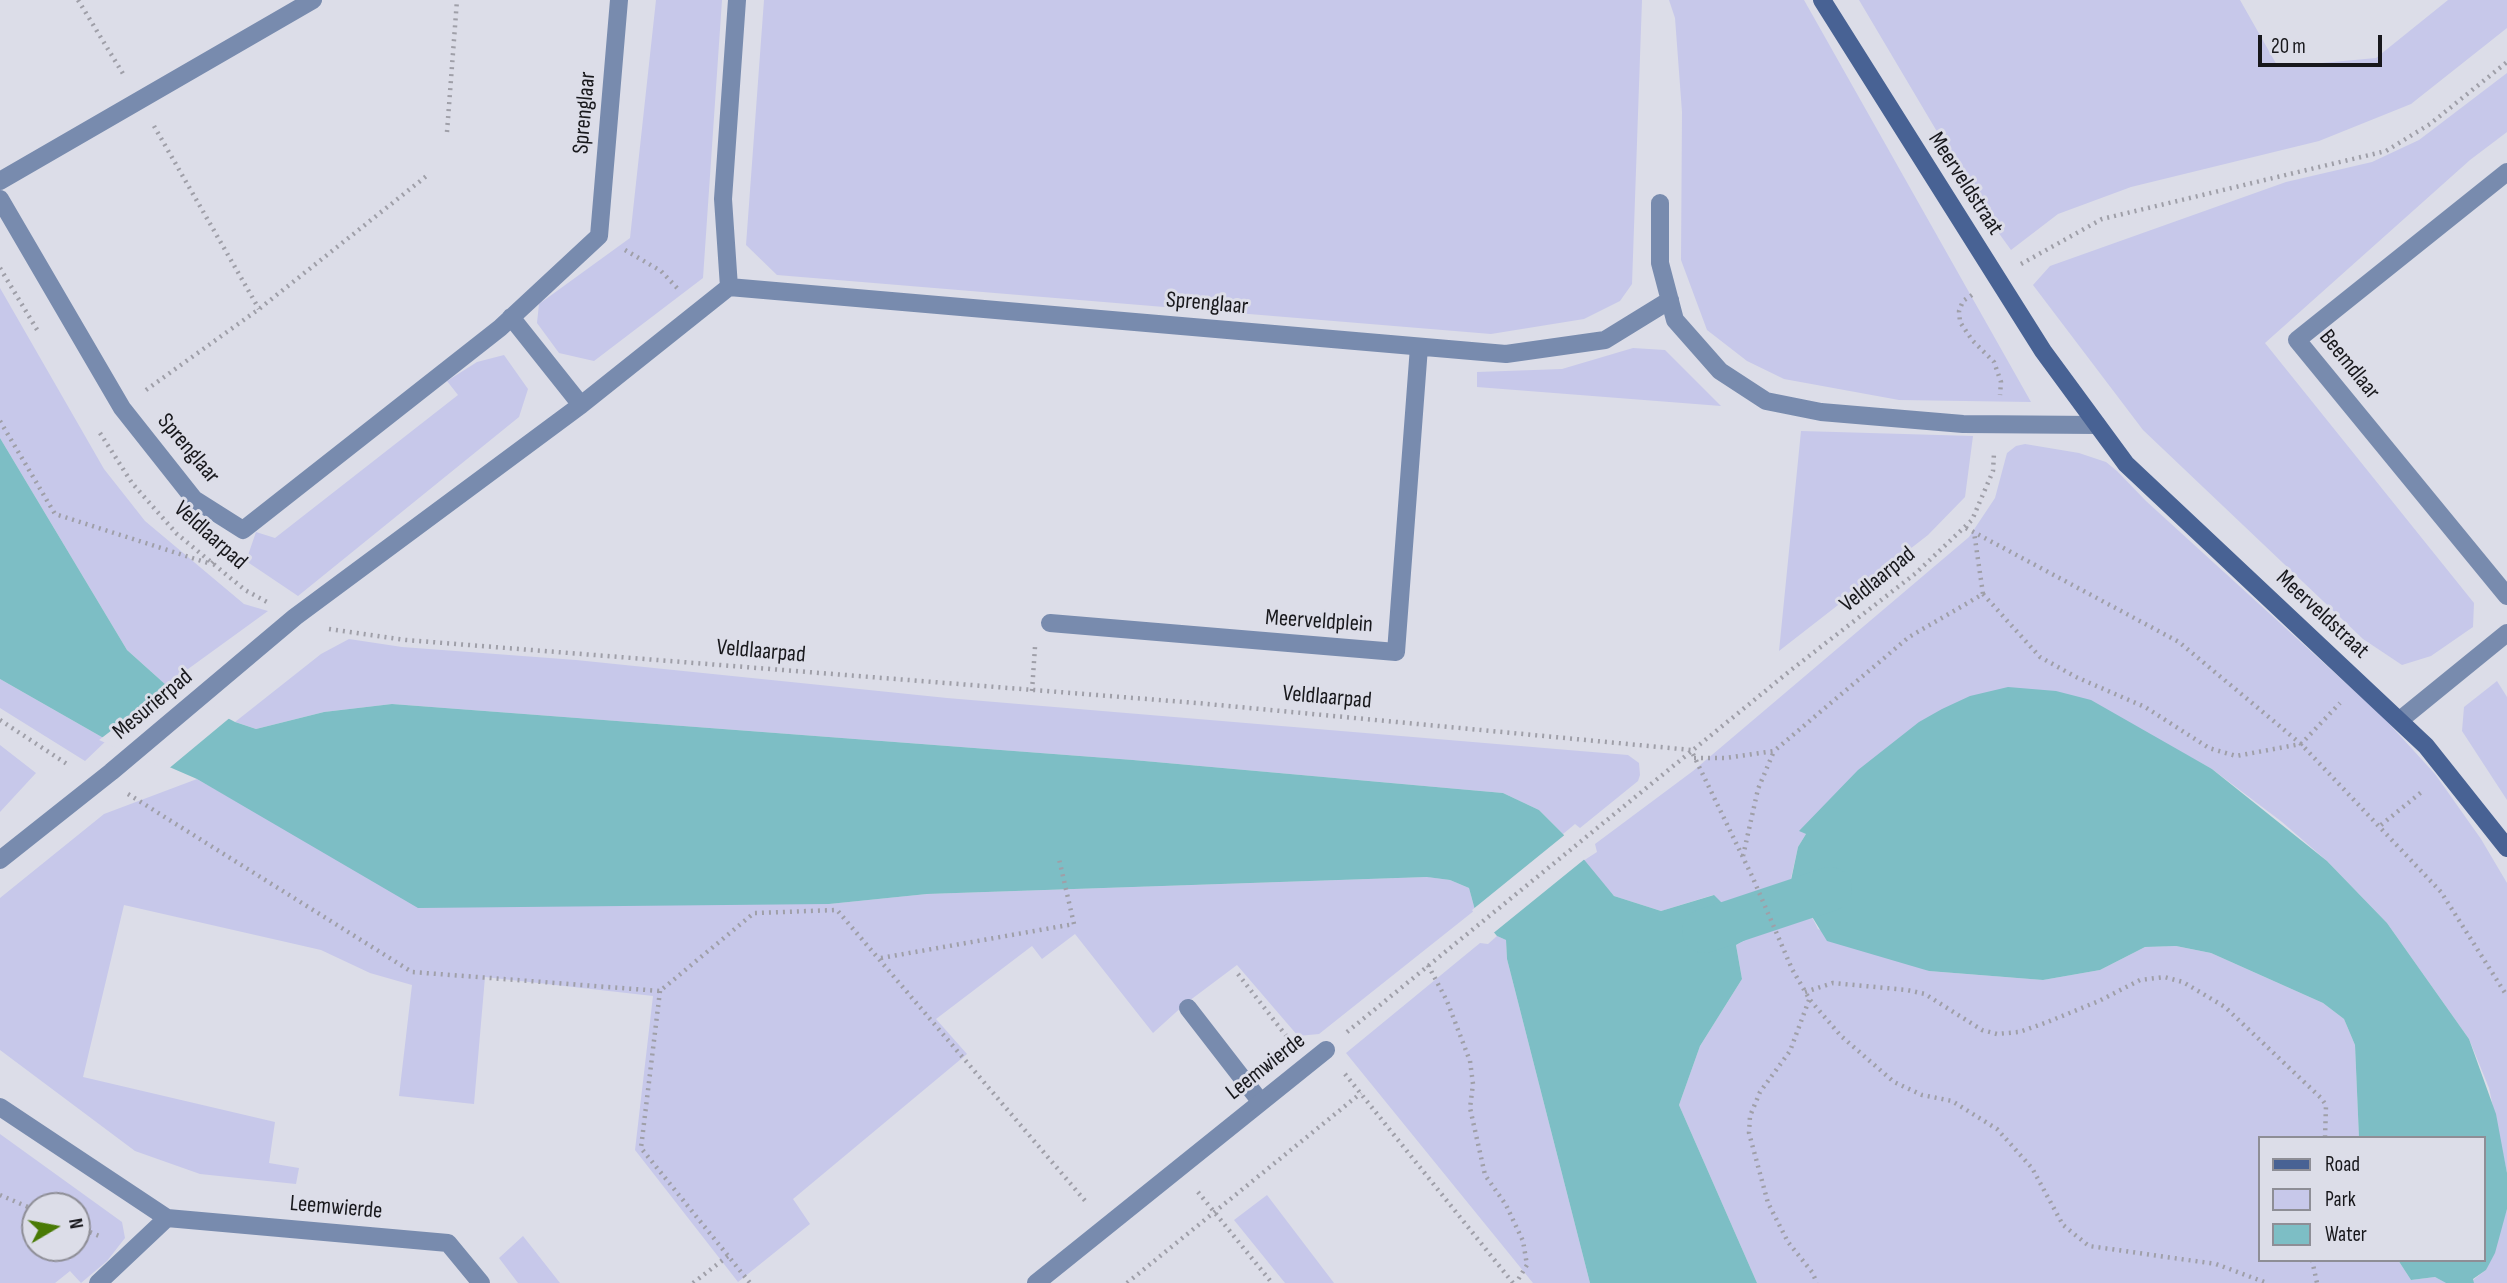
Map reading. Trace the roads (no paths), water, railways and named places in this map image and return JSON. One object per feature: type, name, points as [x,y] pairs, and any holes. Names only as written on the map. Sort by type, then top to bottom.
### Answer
[{"type":"street","points":[[0,181],[313,0]]},
{"type":"street","name":"Sprenglaar","points":[[0,199],[122,408],[194,499],[243,530],[511,317],[599,236],[618,0]]},
{"type":"street","points":[[511,317],[581,405],[729,287],[723,199],[737,0]]},
{"type":"street","name":"Meerveldstraat","points":[[1822,0],[1865,74],[2043,351],[2126,464],[2426,746],[2507,848]]},
{"type":"street","name":"Beemdlaar","points":[[2507,172],[2297,340],[2507,596]]},
{"type":"street","points":[[1660,203],[1660,263],[1675,320],[1720,371],[1766,401],[1821,412],[1997,424],[2097,425]]},
{"type":"street","name":"Sprenglaar","points":[[729,287],[1506,354],[1605,340],[1670,300]]},
{"type":"street","name":"Meerveldplein","points":[[1050,623],[1396,652],[1419,347]]},
{"type":"street","name":"Mesurierpad","points":[[0,860],[295,617],[581,405]]},
{"type":"street","points":[[2400,720],[2507,634]]},
{"type":"street","points":[[1188,1008],[1260,1101]]},
{"type":"street","name":"Leemwierde","points":[[1036,1283],[1108,1228],[1260,1101],[1326,1050]]},
{"type":"street","name":"Leemwierde","points":[[0,1107],[167,1218],[448,1243],[481,1283]]},
{"type":"street","points":[[98,1283],[167,1218]]},
{"type":"water","points":[[0,438],[127,650],[166,685],[235,722],[256,729],[324,712],[392,704],[1133,760],[1503,793],[1539,810],[1563,834],[1614,896],[1661,911],[1714,895],[1730,911],[1756,902],[1767,928],[1736,945],[1742,979],[1700,1046],[1679,1105],[1757,1283],[1590,1283],[1507,959],[1506,940],[1497,936],[1475,910],[1469,888],[1450,880],[1427,877],[927,894],[829,904],[418,908],[197,779],[107,740],[0,679]]},
{"type":"water","points":[[2008,687],[2056,691],[2091,700],[2212,769],[2327,861],[2387,923],[2469,1039],[2496,1114],[2507,1173],[2507,1209],[2495,1253],[2486,1270],[2473,1279],[2474,1283],[2446,1283],[2435,1277],[2411,1280],[2399,1262],[2486,1262],[2486,1136],[2359,1136],[2355,1045],[2344,1019],[2323,1003],[2211,953],[2176,946],[2145,947],[2100,970],[2043,980],[1929,971],[1827,941],[1811,915],[1799,915],[1780,923],[1769,896],[1790,885],[1798,847],[1806,834],[1799,831],[1858,770],[1919,722],[1970,696]]},
{"type":"waterway","points":[[1704,931],[1830,889]]}]
